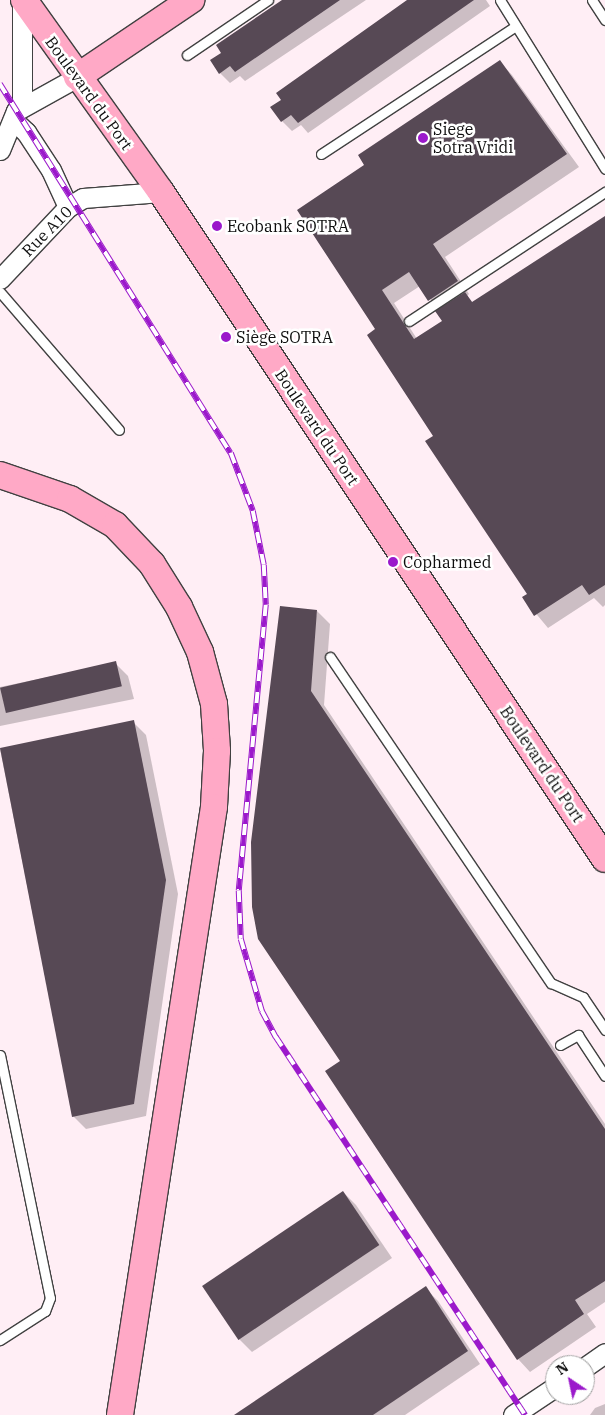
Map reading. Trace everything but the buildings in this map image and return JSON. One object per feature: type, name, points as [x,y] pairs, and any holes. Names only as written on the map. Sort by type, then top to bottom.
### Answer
[{"type":"street","name":"Boulevard du Port","points":[[23,0],[161,192],[605,859]]},
{"type":"street","points":[[0,150],[17,113],[23,0]]},
{"type":"street","points":[[17,113],[77,77],[190,0]]},
{"type":"street","points":[[17,113],[26,132],[51,170],[68,207]]},
{"type":"street","name":"Rue A10","points":[[0,279],[68,207],[94,195],[161,192]]},
{"type":"street","points":[[0,475],[70,499],[115,525],[152,564],[179,607],[200,652],[214,704],[217,751],[214,807],[120,1415]]},
{"type":"street","points":[[513,1415],[545,1394]]},
{"type":"lane","points":[[187,55],[268,0]]},
{"type":"lane","points":[[500,0],[605,169]]},
{"type":"lane","points":[[592,0],[605,20]]},
{"type":"lane","points":[[321,154],[516,26]]},
{"type":"lane","points":[[409,321],[605,192]]},
{"type":"lane","points":[[0,292],[118,430]]},
{"type":"lane","points":[[330,657],[551,983],[583,997],[605,1030]]},
{"type":"lane","points":[[560,1045],[578,1034],[605,1076]]},
{"type":"lane","points":[[0,1055],[50,1298],[45,1311],[0,1340]]},
{"type":"railway","points":[[0,84],[231,453],[253,511],[264,565],[266,605],[239,891],[241,939],[262,1011],[276,1037],[525,1415]]},
{"type":"place","name":"Siege Sotra Vridi","points":[[423,138]]},
{"type":"place","name":"Ecobank SOTRA","points":[[217,226]]},
{"type":"place","name":"Siège SOTRA","points":[[226,337]]},
{"type":"place","name":"Copharmed","points":[[393,562]]}]
